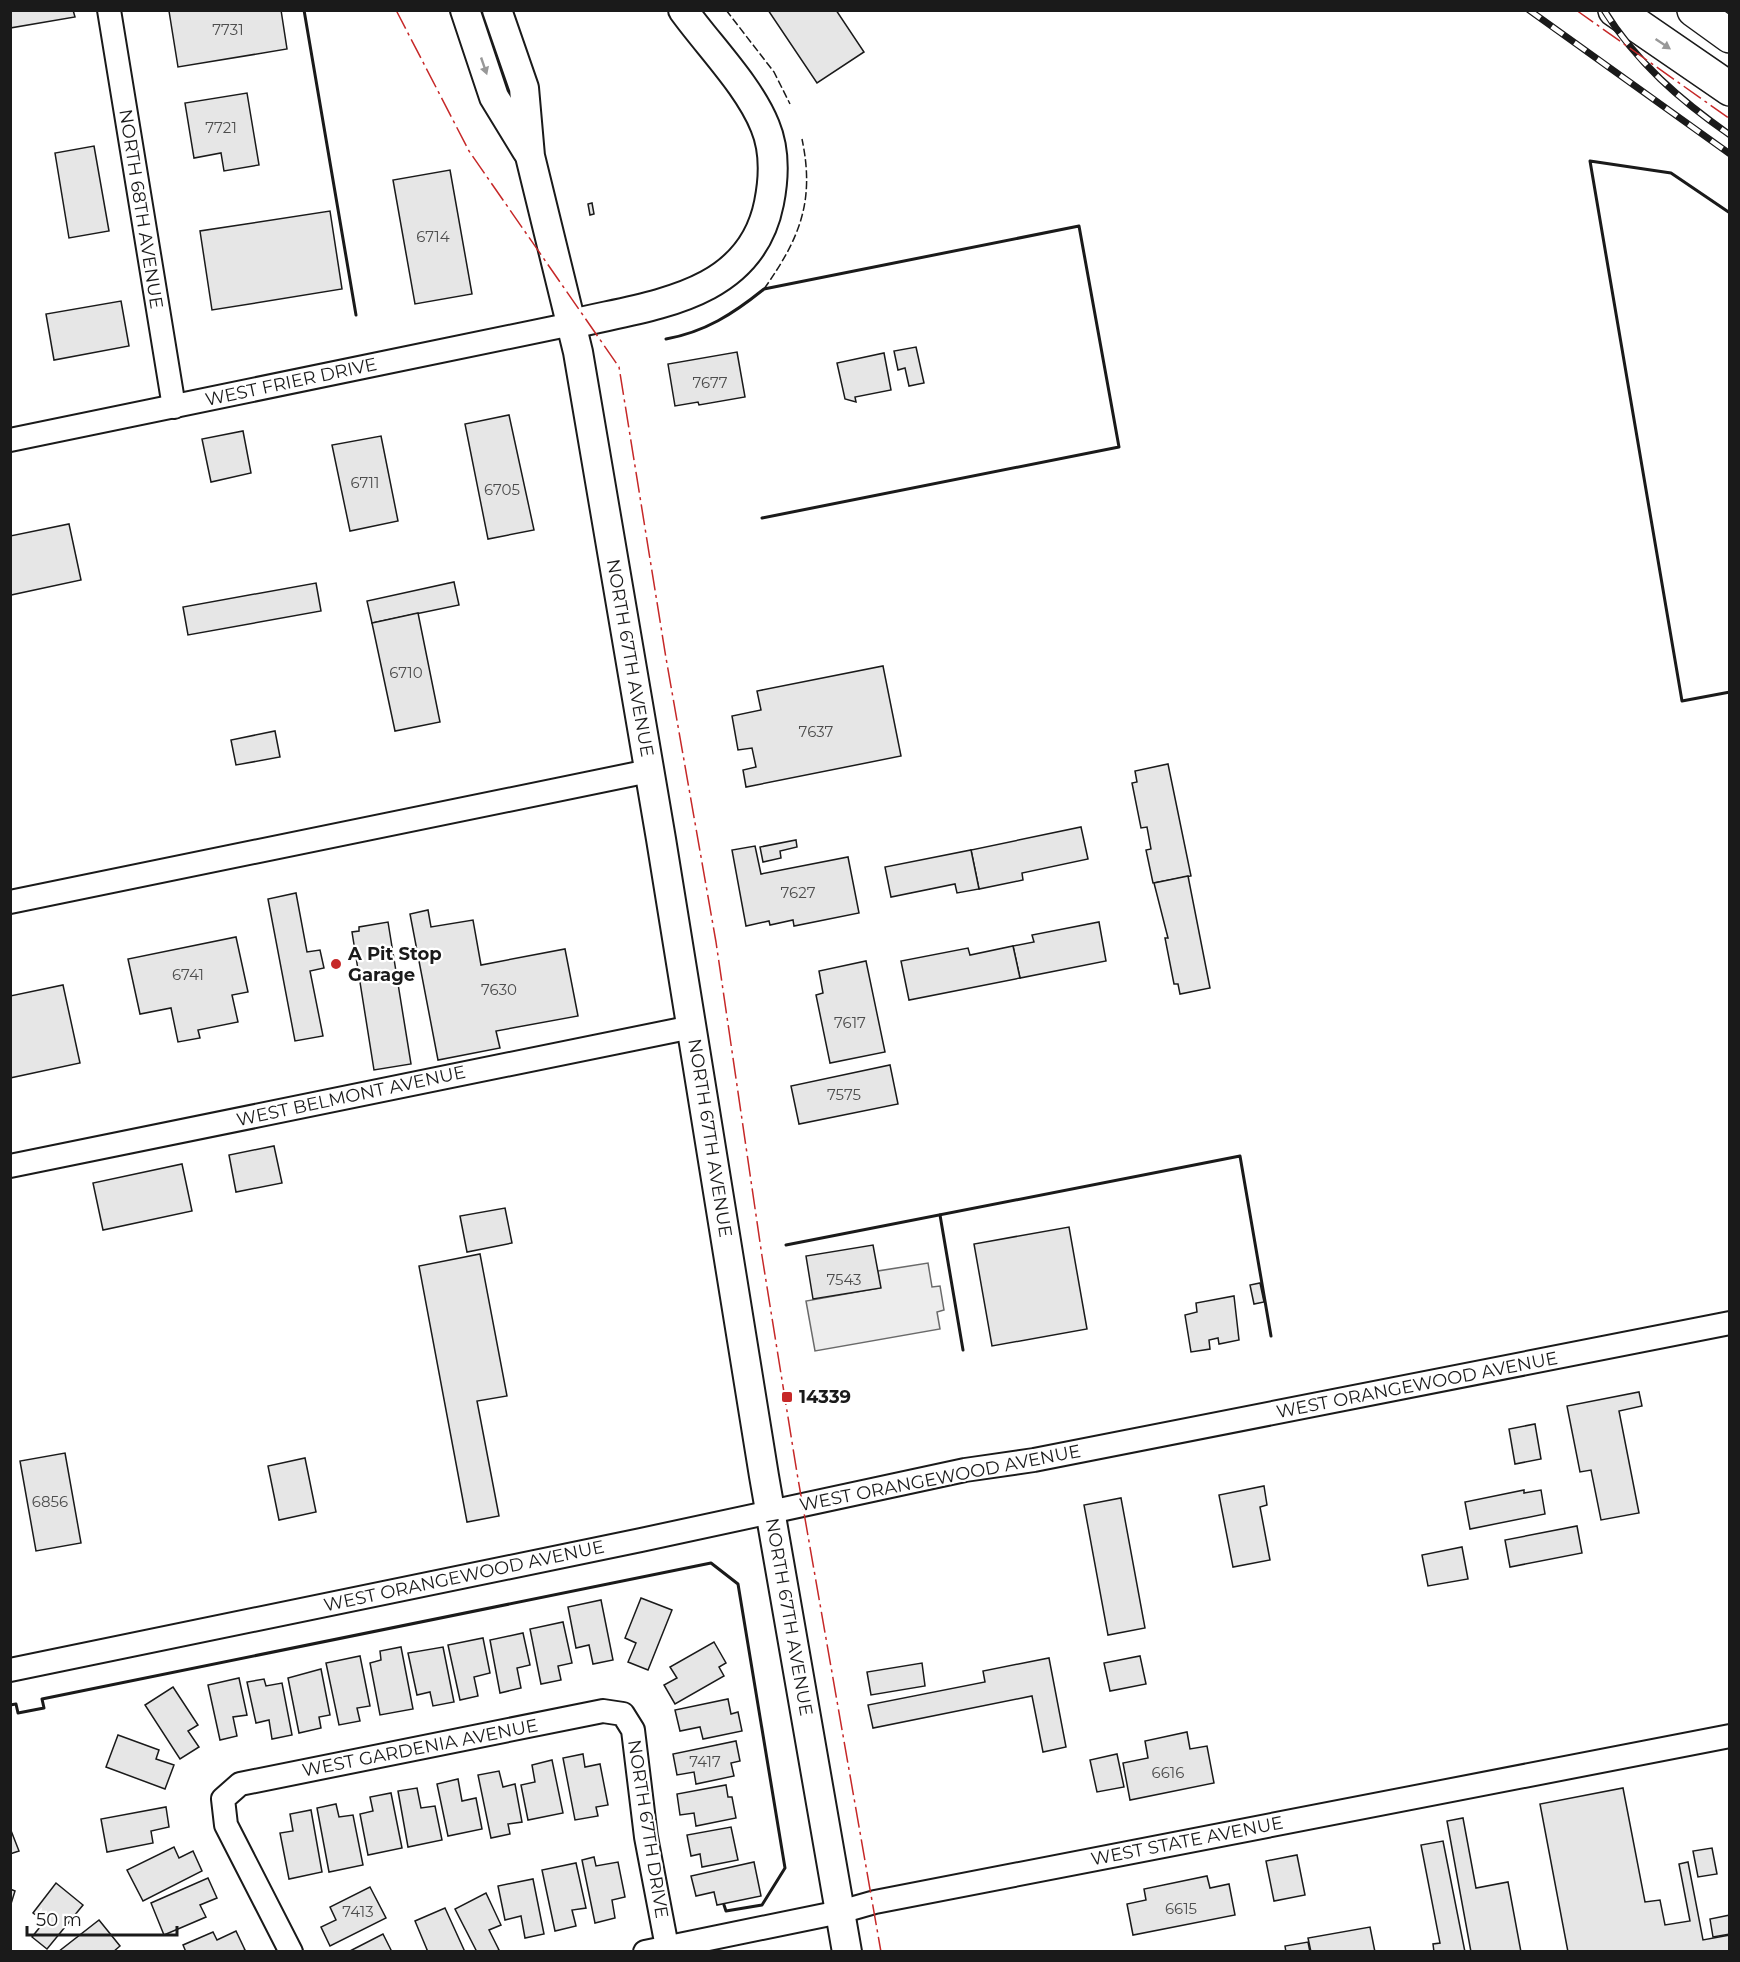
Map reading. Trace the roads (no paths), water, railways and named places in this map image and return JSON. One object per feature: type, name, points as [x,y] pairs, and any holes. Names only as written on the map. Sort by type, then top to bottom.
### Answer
[{"type":"highway","points":[[1615,10],[1730,89]]},
{"type":"highway","points":[[1694,10],[1730,36]]},
{"type":"main road","name":"NORTH 67TH AVENUE","points":[[465,10],[494,97],[530,156]]},
{"type":"main road","name":"NORTH 67TH AVENUE","points":[[497,10],[524,87],[530,156],[572,324],[650,771],[771,1511],[847,1952]]},
{"type":"main road","points":[[572,324],[664,303],[717,281],[750,248],[768,210],[773,169],[766,128],[748,96],[683,10]]},
{"type":"street","name":"NORTH 68TH AVENUE","points":[[109,10],[174,407]]},
{"type":"street","name":"WEST FRIER DRIVE","points":[[10,440],[572,324]]},
{"type":"street","points":[[10,902],[650,771]]},
{"type":"street","name":"WEST BELMONT AVENUE","points":[[10,1166],[692,1027]]},
{"type":"street","name":"WEST ORANGEWOOD AVENUE","points":[[10,1670],[652,1538],[965,1470],[1045,1458],[1730,1323]]},
{"type":"street","name":"WEST GARDENIA AVENUE","points":[[291,1952],[226,1825],[224,1799],[240,1784],[603,1711],[623,1714]]},
{"type":"street","name":"NORTH 67TH DRIVE","points":[[623,1714],[633,1730],[646,1837],[655,1950]]},
{"type":"street","name":"WEST STATE AVENUE","points":[[655,1950],[840,1912],[875,1902],[1730,1736]]},
{"type":"railway","points":[[1529,10],[1730,154]]},
{"type":"railway","points":[[1604,10],[1630,47],[1660,79],[1730,135]]},
{"type":"place","name":"A Pit Stop Garage","points":[[336,964]]},
{"type":"place","name":"14339","points":[[787,1397]]}]
